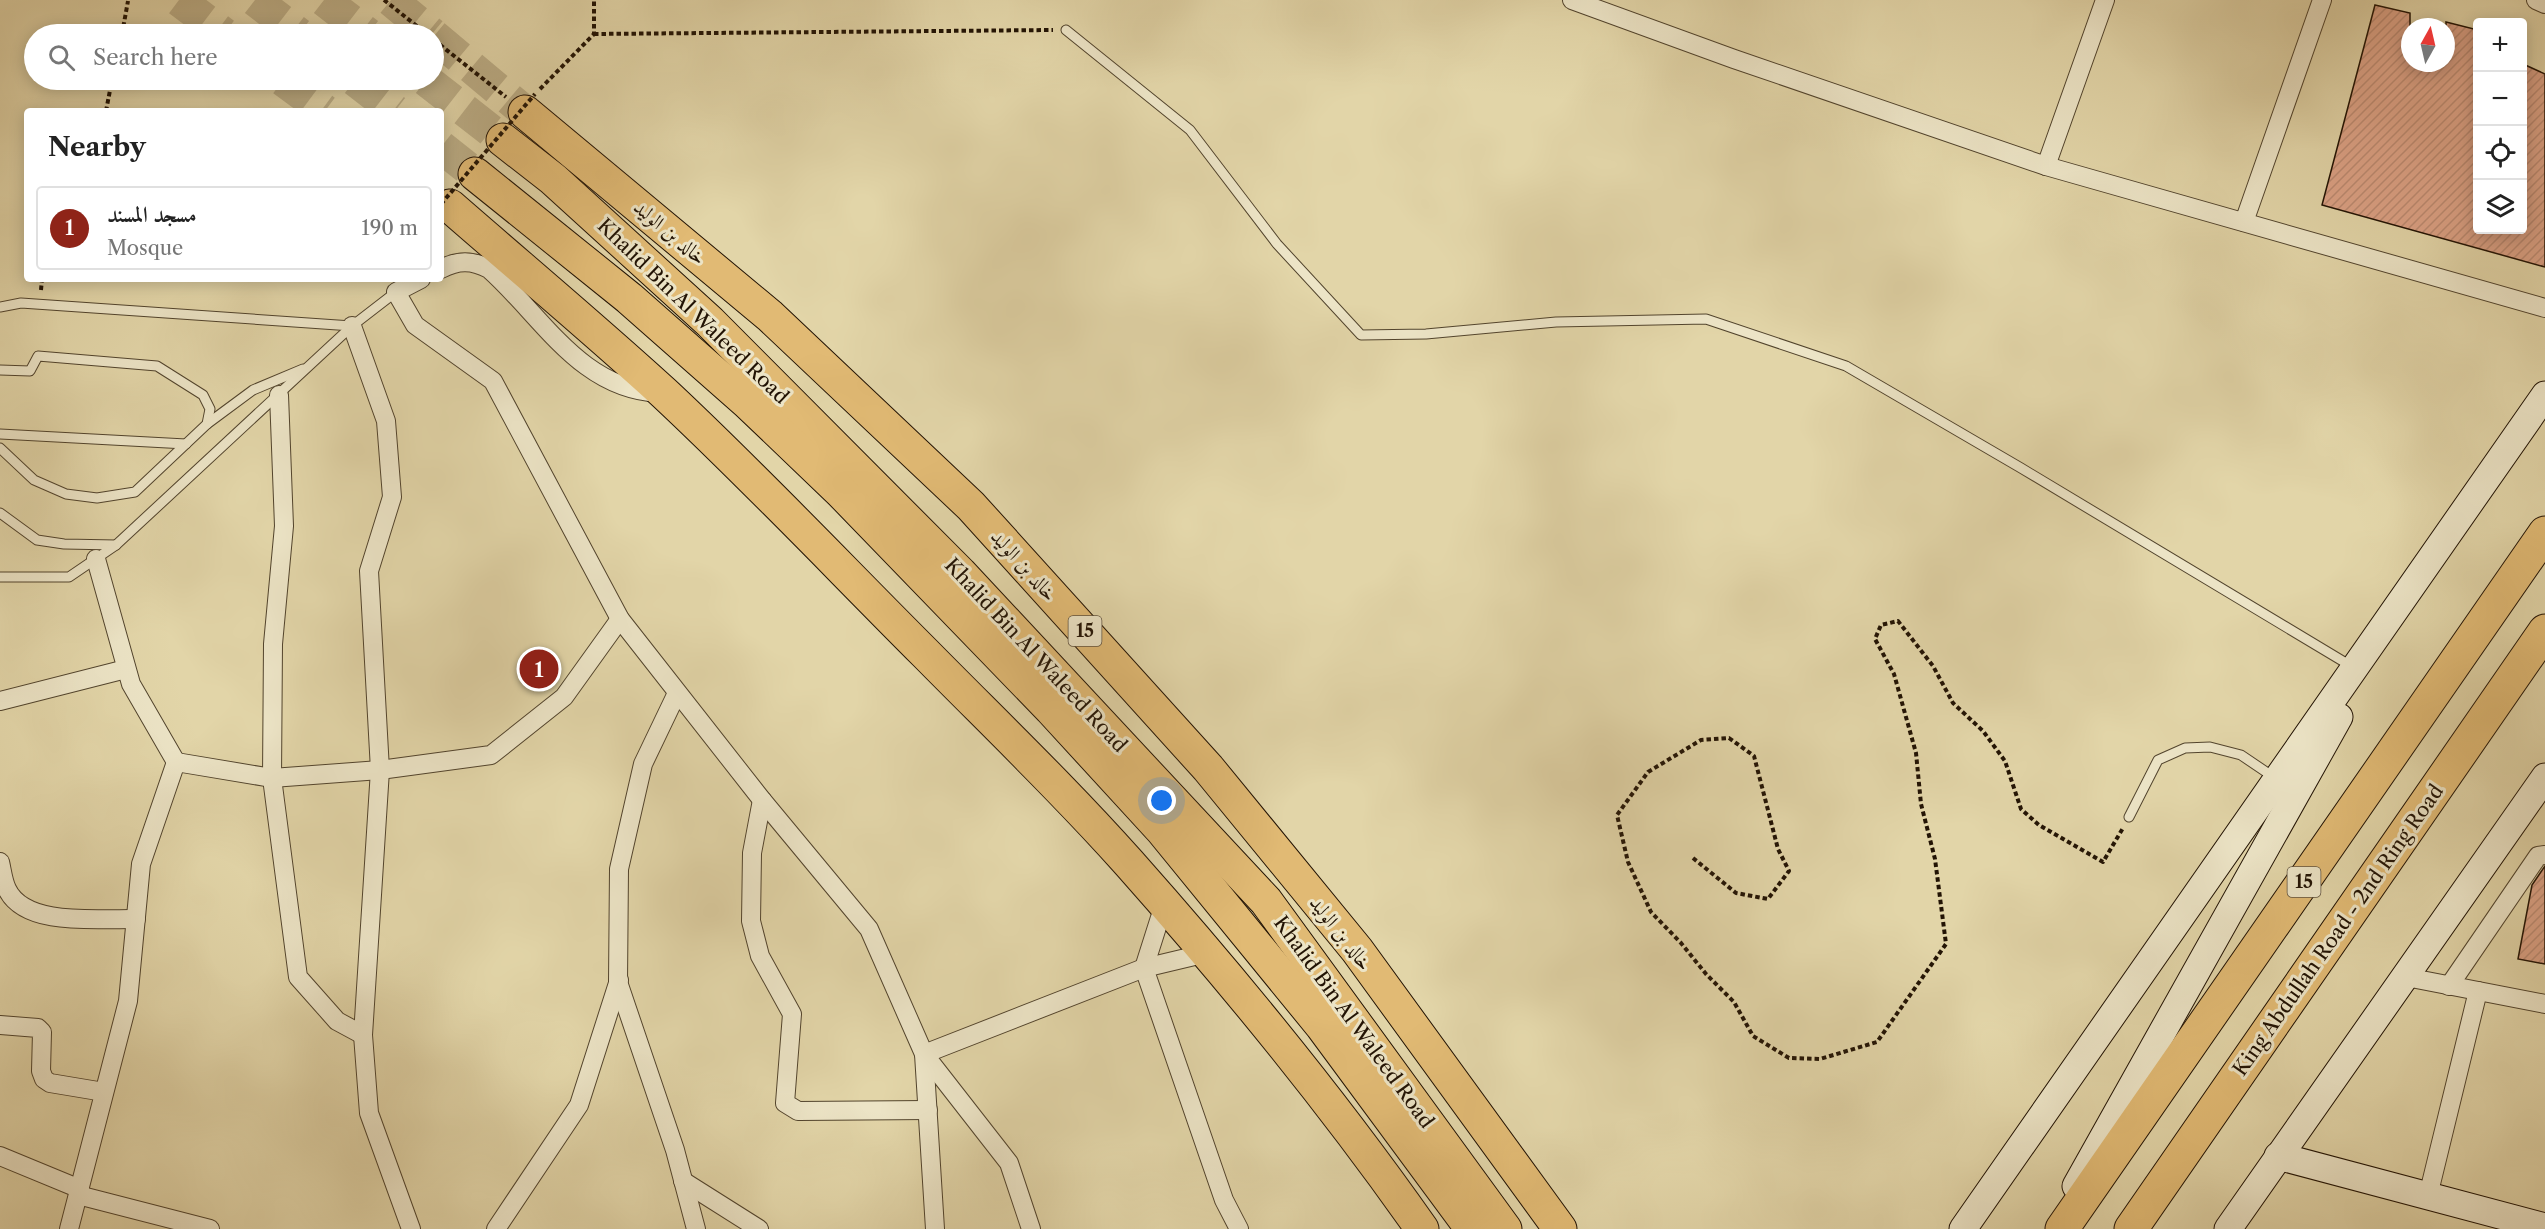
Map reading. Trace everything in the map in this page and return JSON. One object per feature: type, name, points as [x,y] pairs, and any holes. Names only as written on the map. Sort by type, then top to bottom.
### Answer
[{"type":"highway","name":"خالد بن الوليد","points":[[521,102],[770,316],[971,506],[1216,777],[1357,950],[1560,1229]]},
{"type":"highway","name":"Khalid Bin Al Waleed Road","points":[[503,140],[553,179],[710,322],[960,573],[1266,901],[1505,1229]]},
{"type":"highway","name":"Khalid Bin Al Waleed Road","points":[[475,174],[629,298],[747,402],[856,507],[1051,709],[1162,830],[1307,1009],[1472,1229]]},
{"type":"highway","points":[[445,205],[663,393],[809,534],[1036,764],[1129,864],[1207,953],[1302,1070],[1422,1229]]},
{"type":"highway","name":"15","points":[[2062,1229],[2545,533]]},
{"type":"highway","name":"King Abdullah Road - 2nd Ring Road","points":[[2131,1229],[2545,631]]},
{"type":"main road","points":[[1963,1229],[2545,395]]},
{"type":"main road","points":[[2052,1229],[2419,575]]},
{"type":"main road","points":[[2228,1229],[2545,777]]},
{"type":"main road","points":[[2278,1156],[2545,1227]]},
{"type":"street","points":[[1572,0],[1734,59],[2046,166],[2545,308]]},
{"type":"street","points":[[2046,166],[2105,0]]},
{"type":"street","points":[[2244,222],[2322,0]]},
{"type":"street","points":[[2535,0],[2545,4]]},
{"type":"street","points":[[444,268],[461,261],[472,262],[489,269],[589,369],[616,384],[640,391],[663,393]]},
{"type":"street","points":[[415,282],[396,292],[415,325],[493,381],[620,619],[762,801],[869,929],[924,1054],[1009,1163],[1031,1229]]},
{"type":"street","points":[[352,326],[386,422],[392,497],[369,571],[380,770],[363,1035],[369,1113],[411,1229]]},
{"type":"street","points":[[279,395],[284,526],[273,644],[272,778],[298,977],[337,1021],[363,1035]]},
{"type":"street","points":[[69,1229],[128,1001],[141,864],[176,762],[131,684],[96,559]]},
{"type":"street","points":[[176,762],[272,778],[380,770],[491,755],[564,697],[620,619]]},
{"type":"street","points":[[0,701],[126,669]]},
{"type":"street","points":[[496,1229],[579,1105],[619,980],[620,869],[643,764],[677,693]]},
{"type":"street","points":[[762,801],[752,853],[751,921],[760,956],[792,1014],[785,1104],[798,1111],[928,1110]]},
{"type":"street","points":[[2449,986],[2538,856],[2545,855]]},
{"type":"street","points":[[0,862],[7,890],[20,905],[38,914],[58,918],[136,919]]},
{"type":"street","points":[[1164,905],[1144,968],[1224,1200],[1239,1229]]},
{"type":"street","points":[[924,1054],[1144,968],[1207,953]]},
{"type":"street","points":[[2406,977],[2545,1004]]},
{"type":"street","points":[[619,980],[696,1229]]},
{"type":"street","points":[[2428,1196],[2478,991]]},
{"type":"street","points":[[0,1025],[38,1028],[42,1032],[41,1071],[44,1079],[50,1083],[104,1092]]},
{"type":"street","points":[[924,1054],[935,1229]]},
{"type":"street","points":[[0,1156],[79,1192],[210,1229]]},
{"type":"street","points":[[683,1181],[759,1229]]},
{"type":"lane","points":[[1066,30],[1190,130],[1277,244],[1361,335],[1426,334],[1556,322],[1706,319],[1814,355],[1856,372],[2354,668]]},
{"type":"lane","points":[[0,577],[69,577],[116,545],[352,326],[396,292]]},
{"type":"lane","points":[[0,307],[21,303],[352,326]]},
{"type":"lane","points":[[0,370],[30,371],[38,356],[157,366],[203,395],[210,409],[207,424]]},
{"type":"lane","points":[[0,448],[34,480],[66,494],[98,498],[135,492],[207,424],[254,390],[310,366]]},
{"type":"lane","points":[[0,434],[186,444]]},
{"type":"lane","points":[[0,513],[37,540],[64,544],[116,545]]},
{"type":"lane","points":[[2129,817],[2158,760],[2185,748],[2210,747],[2241,755],[2277,780]]},
{"type":"path","points":[[124,24],[128,0]]},
{"type":"path","points":[[384,0],[414,24]]},
{"type":"path","points":[[594,0],[594,34]]},
{"type":"path","points":[[445,205],[521,102],[594,34],[1066,30]]},
{"type":"path","points":[[444,46],[521,102]]},
{"type":"path","points":[[107,108],[110,90]]},
{"type":"path","points":[[1693,858],[1736,893],[1767,899],[1789,871],[1778,849],[1754,756],[1729,738],[1701,740],[1648,772],[1617,815],[1628,862],[1651,912],[1734,1002],[1753,1036],[1789,1058],[1820,1059],[1877,1042],[1947,944],[1935,859],[1921,804],[1916,753],[1894,674],[1875,639],[1881,625],[1898,621],[1933,666],[1953,703],[1983,731],[2005,761],[2021,808],[2039,825],[2103,862],[2129,817]]},
{"type":"building","points":[[2375,5],[2410,13],[2410,18],[2401,18],[2401,72],[2455,72],[2455,24],[2473,29],[2473,234],[2527,234],[2527,66],[2545,74],[2545,267],[2322,205]]},
{"type":"building","points":[[2545,866],[2545,964],[2518,959],[2532,885]]},
{"type":"tunnel","points":[[179,0],[211,24]]},
{"type":"tunnel","points":[[255,0],[286,24]]},
{"type":"tunnel","points":[[324,0],[355,24]]},
{"type":"tunnel","points":[[391,0],[420,24]]},
{"type":"tunnel","points":[[444,44],[525,112]]},
{"type":"tunnel","points":[[297,90],[321,108]]},
{"type":"tunnel","points":[[368,90],[391,108]]},
{"type":"tunnel","points":[[439,90],[503,140]]},
{"type":"tunnel","points":[[444,149],[475,174]]},
{"type":"place","name":"مسجد المسند","points":[[539,669]]}]
